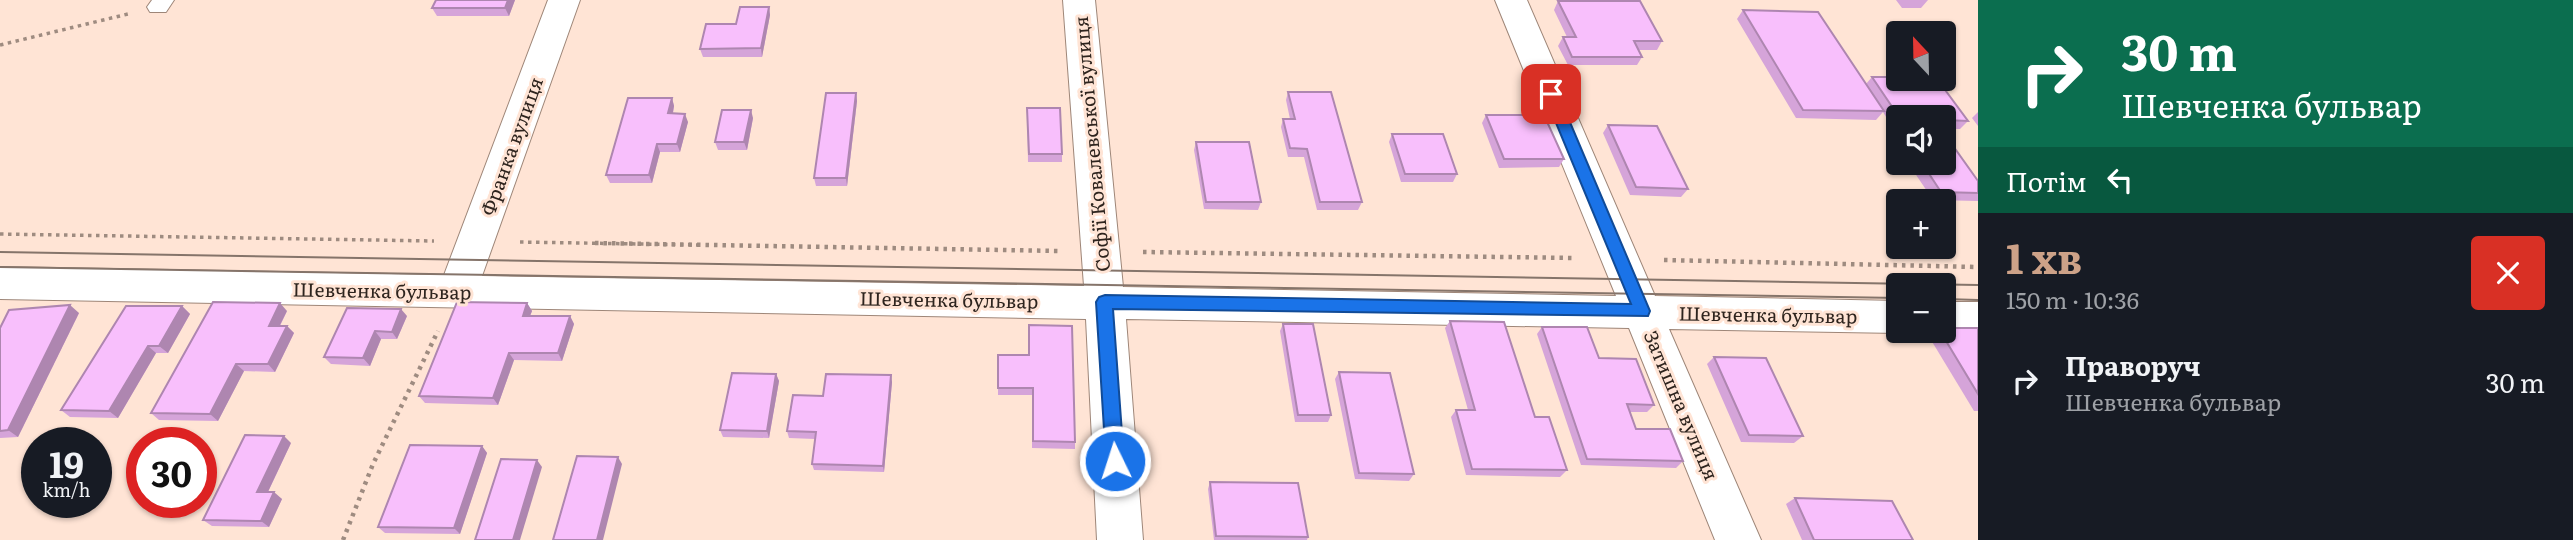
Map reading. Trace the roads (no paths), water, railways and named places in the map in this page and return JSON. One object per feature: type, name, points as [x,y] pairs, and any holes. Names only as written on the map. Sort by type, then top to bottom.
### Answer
[{"type":"street","name":"Франка вулиця","points":[[457,291],[564,0]]},
{"type":"street","name":"Софії Ковалевської вулиця","points":[[1079,0],[1105,302],[1120,540]]},
{"type":"street","name":"Затишна вулиця","points":[[1511,0],[1738,540]]},
{"type":"street","name":"Шевченка бульвар","points":[[0,283],[1886,317]]},
{"type":"street","points":[[1956,318],[1978,318]]},
{"type":"tram line","points":[[0,252],[1978,285]]},
{"type":"tram line","points":[[0,267],[1886,298]]},
{"type":"tram line","points":[[1956,299],[1978,300]]}]
